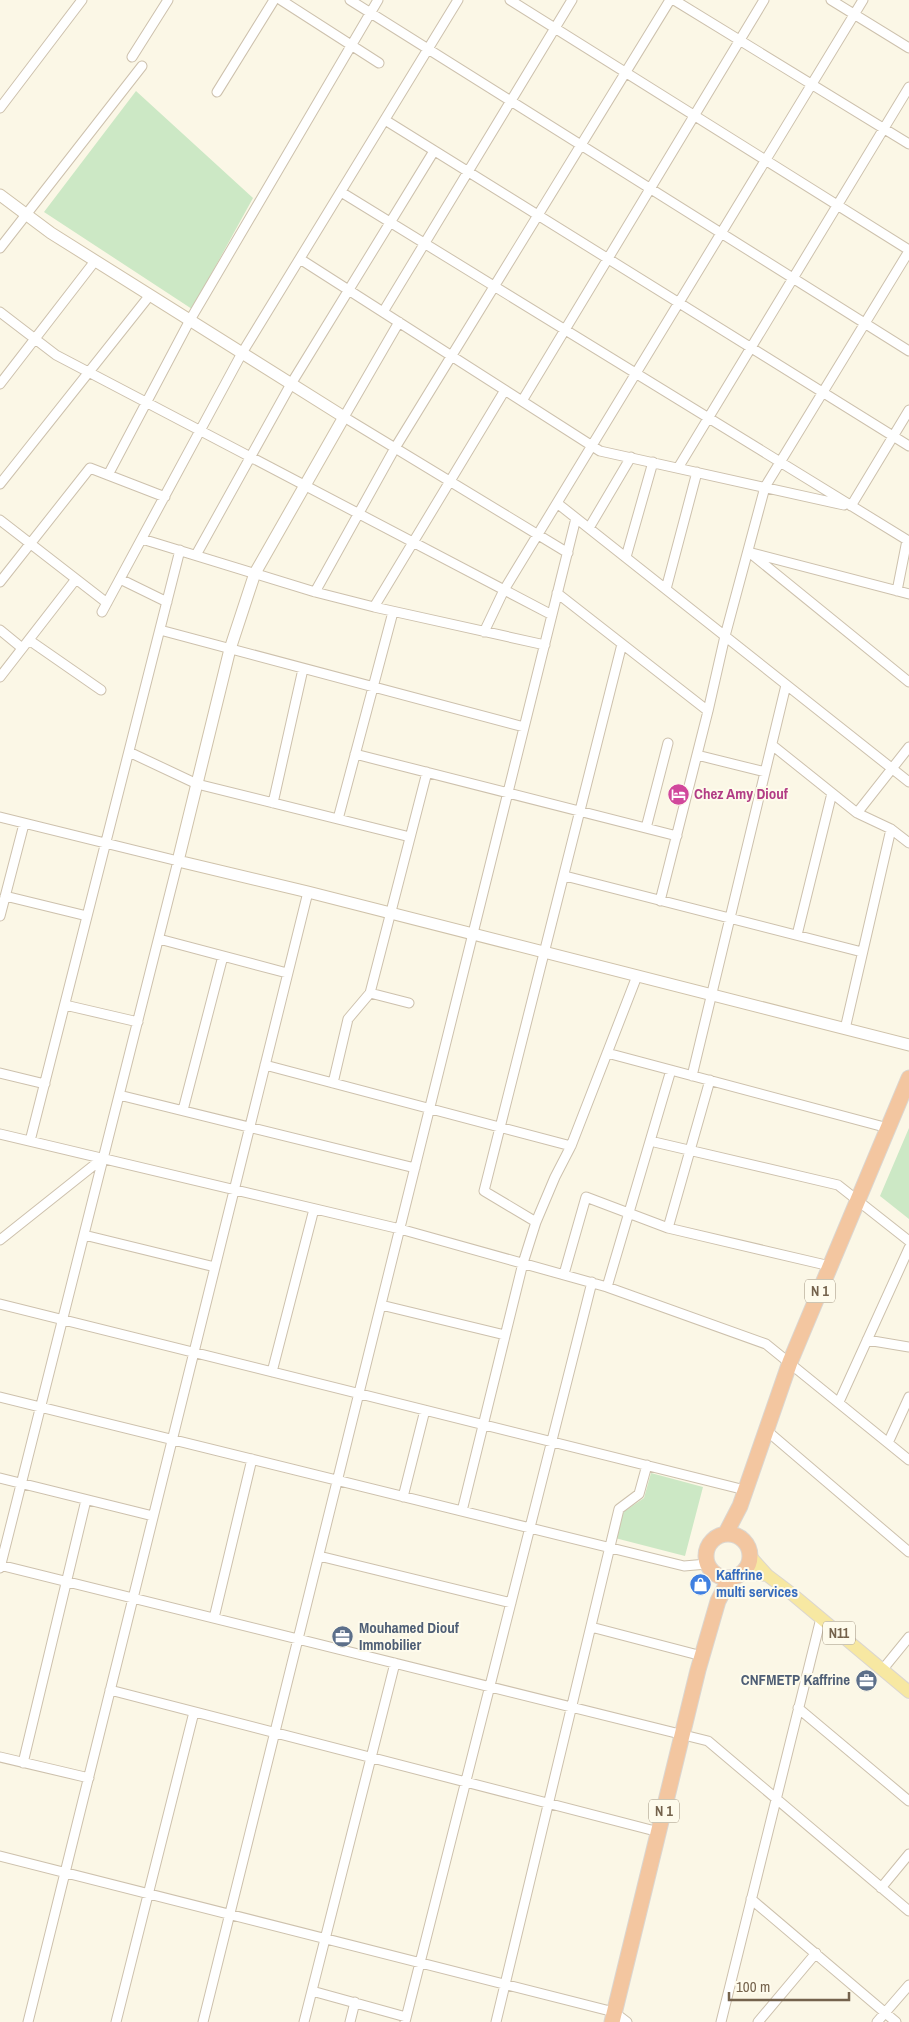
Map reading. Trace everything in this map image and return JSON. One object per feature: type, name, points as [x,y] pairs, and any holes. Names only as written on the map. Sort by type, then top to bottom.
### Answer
[{"type":"highway","name":"N 1","points":[[726,1533],[740,1506],[790,1362],[909,1078]]},
{"type":"highway","name":"N 1","points":[[740,1506],[745,1541]]},
{"type":"highway","points":[[726,1533],[733,1534],[745,1541],[750,1556],[747,1568],[724,1573],[706,1550],[709,1544],[719,1535],[726,1533]]},
{"type":"highway","name":"N 1","points":[[613,2017],[724,1573]]},
{"type":"main road","points":[[0,195],[95,260],[344,417],[255,573],[230,649],[178,862],[308,892],[909,1046]]},
{"type":"main road","points":[[750,1556],[767,1575]]},
{"type":"main road","points":[[724,1573],[767,1575]]},
{"type":"main road","name":"N11","points":[[767,1575],[909,1692]]},
{"type":"street","points":[[0,108],[82,0]]},
{"type":"street","points":[[132,57],[168,0]]},
{"type":"street","points":[[216,92],[274,0]]},
{"type":"street","points":[[281,0],[379,62]]},
{"type":"street","points":[[350,0],[909,351]]},
{"type":"street","points":[[108,475],[190,320],[378,0]]},
{"type":"street","points":[[102,612],[242,353],[458,0]]},
{"type":"street","points":[[510,0],[909,250],[766,487],[725,636],[660,901]]},
{"type":"street","points":[[383,312],[572,0]]},
{"type":"street","points":[[314,592],[395,448],[670,0]]},
{"type":"street","points":[[674,0],[909,144]]},
{"type":"street","points":[[522,401],[764,0]]},
{"type":"street","points":[[831,0],[909,48]]},
{"type":"street","points":[[484,632],[504,590],[863,0]]},
{"type":"street","points":[[0,248],[142,66]]},
{"type":"street","points":[[678,468],[909,87]]},
{"type":"street","points":[[384,120],[909,446]]},
{"type":"street","points":[[196,555],[291,384],[434,151]]},
{"type":"street","points":[[341,192],[907,540],[898,591]]},
{"type":"street","points":[[300,259],[600,450],[851,506]]},
{"type":"street","points":[[0,384],[95,260]]},
{"type":"street","points":[[0,484],[150,295]]},
{"type":"street","points":[[0,312],[56,355],[552,615]]},
{"type":"street","points":[[399,322],[344,417],[568,553]]},
{"type":"street","points":[[374,607],[505,390]]},
{"type":"street","points":[[851,506],[909,410]]},
{"type":"street","points":[[590,528],[630,457]]},
{"type":"street","points":[[626,558],[653,462]]},
{"type":"street","points":[[0,582],[90,468],[165,496]]},
{"type":"street","points":[[666,590],[697,472]]},
{"type":"street","points":[[557,503],[909,782]]},
{"type":"street","points":[[203,2022],[576,518]]},
{"type":"street","points":[[0,520],[107,603]]},
{"type":"street","points":[[142,539],[314,592],[393,612],[545,645]]},
{"type":"street","points":[[30,1141],[180,550]]},
{"type":"street","points":[[749,552],[909,594]]},
{"type":"street","points":[[749,552],[909,682]]},
{"type":"street","points":[[0,677],[76,579]]},
{"type":"street","points":[[120,579],[167,602]]},
{"type":"street","points":[[557,594],[708,711]]},
{"type":"street","points":[[338,819],[393,612]]},
{"type":"street","points":[[0,630],[22,648]]},
{"type":"street","points":[[160,630],[524,727]]},
{"type":"street","points":[[29,640],[101,690]]},
{"type":"street","points":[[536,1222],[484,1191],[502,1128],[622,644]]},
{"type":"street","points":[[273,803],[303,668]]},
{"type":"street","points":[[692,1076],[786,685]]},
{"type":"street","points":[[646,828],[668,743]]},
{"type":"street","points":[[772,745],[857,812],[891,829],[909,843]]},
{"type":"street","points":[[857,812],[909,747]]},
{"type":"street","points":[[129,752],[197,784],[410,837]]},
{"type":"street","points":[[355,754],[677,836]]},
{"type":"street","points":[[697,755],[765,772]]},
{"type":"street","points":[[333,1084],[348,1019],[370,993],[427,772]]},
{"type":"street","points":[[797,936],[832,793]]},
{"type":"street","points":[[0,818],[178,862],[0,1566],[67,1581],[708,1741],[775,1800],[909,1911]]},
{"type":"street","points":[[0,916],[24,824]]},
{"type":"street","points":[[845,1029],[891,829]]},
{"type":"street","points":[[565,876],[862,952]]},
{"type":"street","points":[[0,878],[10,880]]},
{"type":"street","points":[[28,2022],[308,892]]},
{"type":"street","points":[[5,896],[87,916]]},
{"type":"street","points":[[159,939],[287,973]]},
{"type":"street","points":[[183,1110],[223,956]]},
{"type":"street","points":[[462,1511],[523,1263],[536,1222],[554,1177],[571,1146],[637,976]]},
{"type":"street","points":[[370,993],[409,1003]]},
{"type":"street","points":[[65,1005],[138,1022]]},
{"type":"street","points":[[607,1053],[888,1128]]},
{"type":"street","points":[[265,1065],[571,1146]]},
{"type":"street","points":[[607,1287],[670,1070]]},
{"type":"street","points":[[0,1073],[45,1084]]},
{"type":"street","points":[[668,1228],[710,1080]]},
{"type":"street","points":[[119,1095],[415,1168]]},
{"type":"street","points":[[0,1134],[400,1229],[592,1282],[766,1344],[909,1460]]},
{"type":"street","points":[[650,1140],[838,1185],[909,1241]]},
{"type":"street","points":[[0,1240],[103,1158]]},
{"type":"street","points":[[564,1274],[586,1197],[668,1228],[830,1266]]},
{"type":"street","points":[[272,1372],[314,1209]]},
{"type":"street","points":[[84,1235],[215,1267]]},
{"type":"street","points":[[839,1402],[909,1248]]},
{"type":"street","points":[[312,1991],[355,2002],[406,2019],[592,1282]]},
{"type":"street","points":[[0,1304],[745,1490]]},
{"type":"street","points":[[381,1305],[505,1336]]},
{"type":"street","points":[[867,1340],[909,1346]]},
{"type":"street","points":[[0,1397],[684,1566],[724,1573]]},
{"type":"street","points":[[888,1442],[909,1397]]},
{"type":"street","points":[[403,1496],[425,1410]]},
{"type":"street","points":[[766,1430],[909,1552]]},
{"type":"street","points":[[214,1618],[252,1459]]},
{"type":"street","points":[[496,2022],[619,1509],[639,1494],[647,1466]]},
{"type":"street","points":[[0,1478],[153,1516]]},
{"type":"street","points":[[23,1763],[86,1500]]},
{"type":"street","points":[[319,1556],[511,1603]]},
{"type":"street","points":[[721,2022],[821,1618]]},
{"type":"street","points":[[591,1627],[702,1656]]},
{"type":"street","points":[[882,1670],[909,1637]]},
{"type":"street","points":[[304,2022],[395,1663]]},
{"type":"street","points":[[110,1690],[659,1832]]},
{"type":"street","points":[[798,1708],[909,1801]]},
{"type":"street","points":[[116,2022],[194,1712]]},
{"type":"street","points":[[0,1758],[89,1778]]},
{"type":"street","points":[[880,1888],[909,1854]]},
{"type":"street","points":[[1,1859],[65,1873],[505,1984],[627,2022]]},
{"type":"street","points":[[751,1899],[896,2022]]},
{"type":"street","points":[[758,2022],[816,1954]]},
{"type":"street","points":[[878,2022],[909,1984]]},
{"type":"street","points":[[350,2022],[355,2002]]},
{"type":"green space","points":[[136,91],[253,198],[192,309],[44,212]]},
{"type":"green space","points":[[909,1128],[909,1219],[880,1196]]},
{"type":"green space","points":[[651,1473],[703,1487],[685,1556],[615,1538],[622,1513],[644,1498]]},
{"type":"place","name":"Chez Amy Diouf","points":[[678,794]]},
{"type":"place","name":"Kaffrine multi services","points":[[700,1584]]},
{"type":"place","name":"Mouhamed Diouf Immobilier","points":[[343,1637]]},
{"type":"place","name":"CNFMETP Kaffrine","points":[[866,1680]]}]
